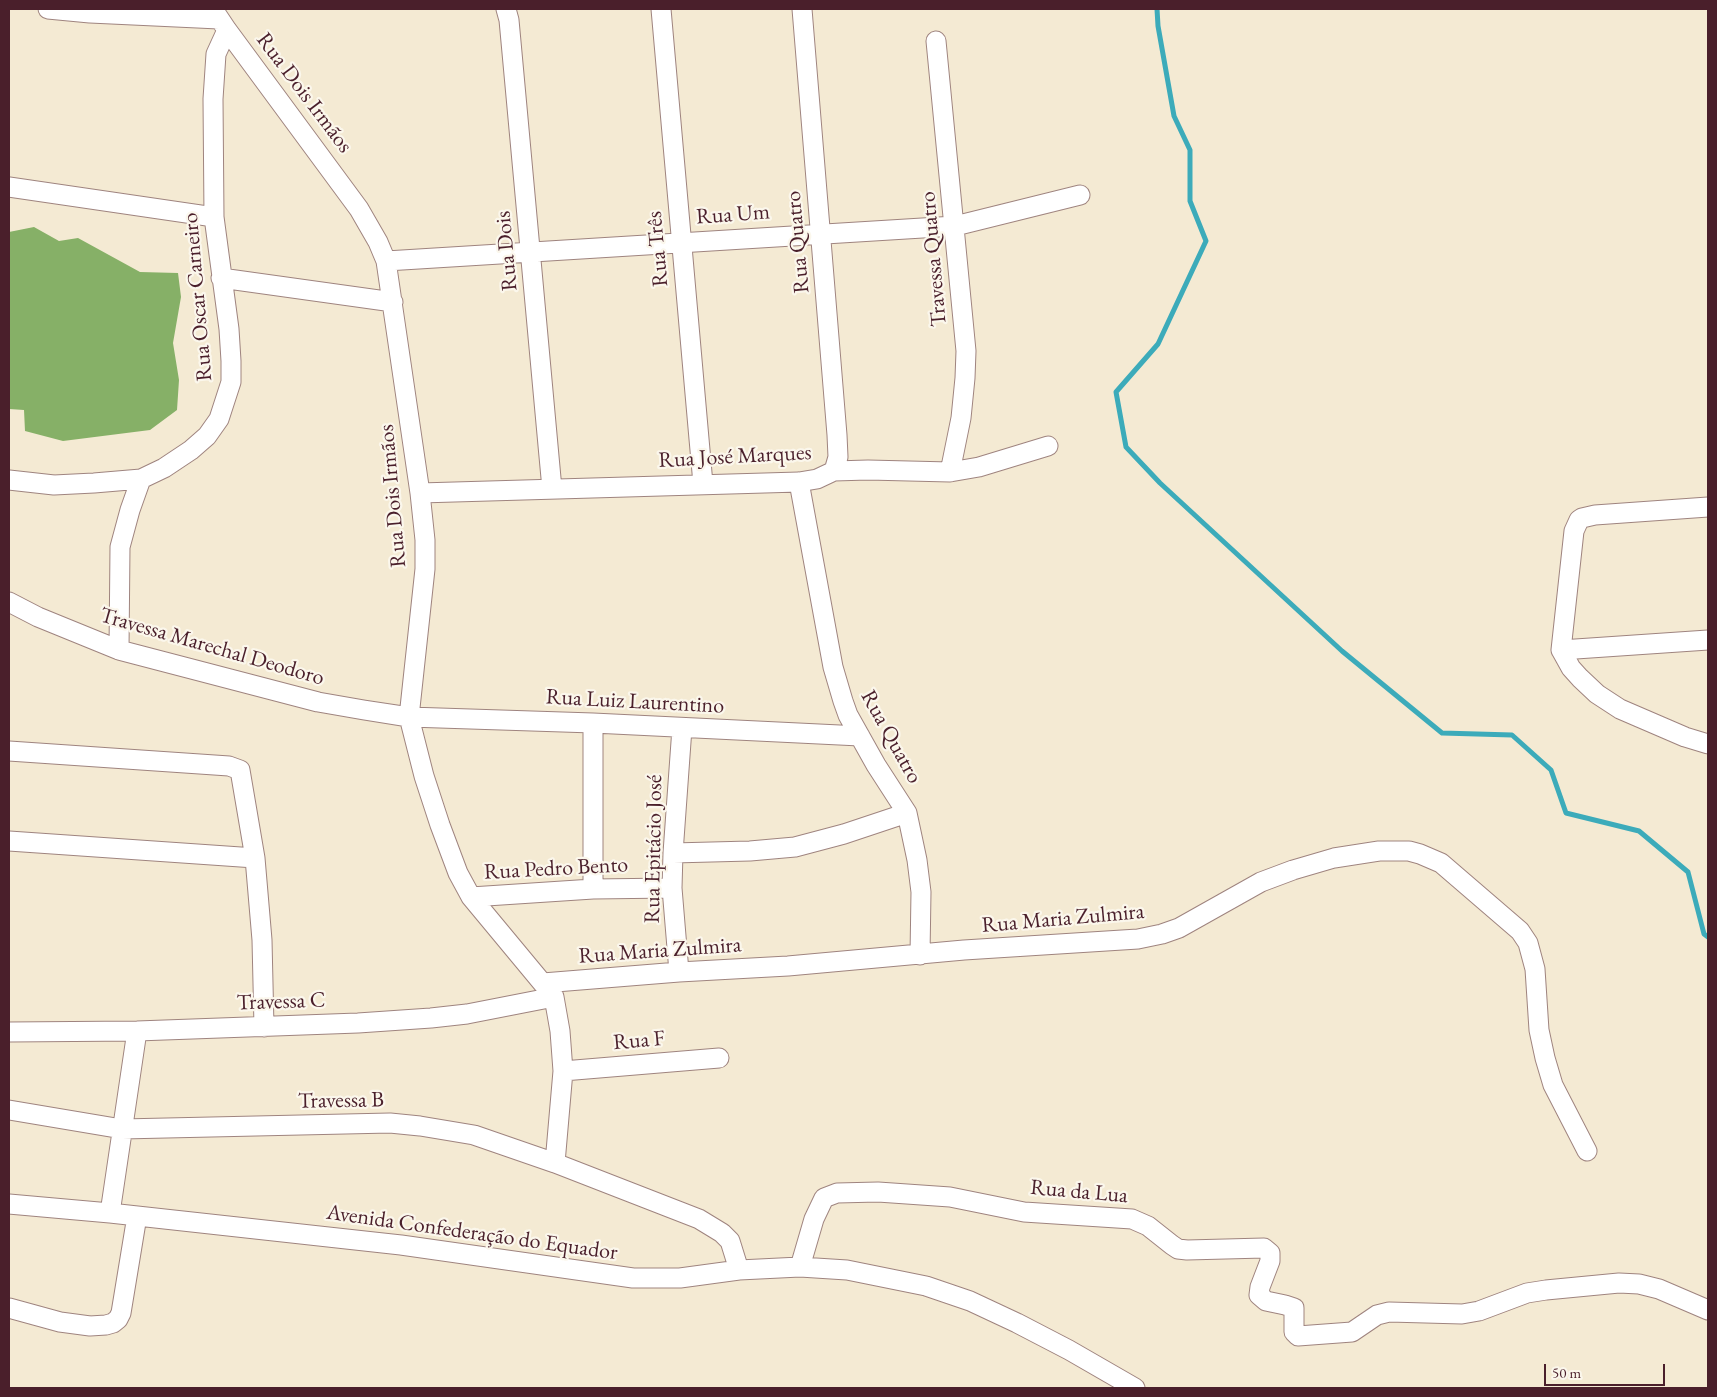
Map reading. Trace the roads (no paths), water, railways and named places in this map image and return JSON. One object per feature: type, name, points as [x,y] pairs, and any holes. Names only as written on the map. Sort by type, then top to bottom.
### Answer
[{"type":"street","points":[[48,9],[90,13],[220,19]]},
{"type":"street","name":"Rua Dois","points":[[506,9],[509,20],[552,489]]},
{"type":"street","name":"Rua Três","points":[[661,9],[703,484]]},
{"type":"street","name":"Rua Quatro","points":[[802,9],[837,434],[838,457],[834,471]]},
{"type":"street","name":"Rua Oscar Carneiro","points":[[9,480],[54,485],[94,484],[141,478],[164,468],[191,450],[207,436],[220,419],[231,382],[229,329],[214,217],[214,69],[219,45],[220,19]]},
{"type":"street","name":"Rua Dois Irmãos","points":[[220,19],[359,209],[378,242],[386,261],[420,492],[425,540],[425,569],[409,717],[424,776],[458,873],[471,897],[548,990],[560,1031],[563,1071],[555,1163]]},
{"type":"street","name":"Travessa Quatro","points":[[936,41],[955,226],[966,360],[961,418],[950,472]]},
{"type":"street","points":[[9,187],[214,217]]},
{"type":"street","name":"Rua Um","points":[[386,261],[955,226],[1080,195]]},
{"type":"street","points":[[221,278],[393,302]]},
{"type":"street","name":"Rua José Marques","points":[[420,492],[799,482],[817,479],[834,471],[950,472],[979,467],[1048,446]]},
{"type":"street","points":[[119,650],[120,547],[141,478]]},
{"type":"street","name":"Rua Quatro","points":[[799,482],[837,684],[848,715],[907,813],[918,860],[921,892],[920,955]]},
{"type":"street","points":[[1708,507],[1588,516],[1579,520],[1574,531],[1561,650],[1571,668],[1580,678],[1597,694],[1620,709],[1676,734],[1708,744]]},
{"type":"street","name":"Travessa Marechal Deodoro","points":[[9,602],[38,617],[119,650],[318,702],[409,717]]},
{"type":"street","points":[[1561,650],[1708,640]]},
{"type":"street","name":"Rua Luiz Laurentino","points":[[409,717],[593,723],[860,736]]},
{"type":"street","points":[[593,723],[593,889]]},
{"type":"street","name":"Rua Epitácio José","points":[[679,972],[672,888],[682,728]]},
{"type":"street","points":[[9,751],[233,766],[240,770],[255,858],[262,940],[264,1027]]},
{"type":"street","points":[[673,853],[750,851],[795,847],[827,840],[907,813]]},
{"type":"street","points":[[9,840],[255,858]]},
{"type":"street","name":"Rua Maria Zulmira","points":[[548,990],[679,972],[744,969],[964,950],[1138,939],[1162,934],[1194,920],[1261,882],[1309,864],[1379,850],[1409,851],[1432,858],[1448,869],[1520,930],[1528,943],[1535,968],[1539,1030],[1544,1058],[1553,1085],[1587,1151]]},
{"type":"street","name":"Rua Pedro Bento","points":[[471,897],[593,889],[672,888]]},
{"type":"street","name":"Travessa C","points":[[9,1032],[137,1031],[264,1027],[431,1018],[467,1014],[548,990]]},
{"type":"street","points":[[110,1213],[137,1031]]},
{"type":"street","name":"Rua F","points":[[563,1071],[719,1058]]},
{"type":"street","name":"Travessa B","points":[[9,1110],[122,1129],[390,1124],[474,1135],[555,1163],[699,1219],[722,1232],[730,1241],[739,1270]]},
{"type":"street","name":"Rua da Lua","points":[[800,1267],[814,1219],[820,1204],[827,1196],[837,1193],[878,1192],[950,1197],[1024,1212],[1132,1219],[1148,1226],[1178,1248],[1187,1250],[1264,1248],[1270,1253],[1270,1261],[1260,1286],[1260,1297],[1270,1303],[1294,1308],[1294,1332],[1296,1335],[1303,1337],[1352,1332],[1377,1315],[1389,1312],[1462,1314],[1479,1311],[1527,1293],[1609,1284],[1649,1286],[1708,1310]]},
{"type":"street","name":"Avenida Confederação do Equador","points":[[9,1204],[110,1213],[401,1245],[632,1278],[680,1278],[739,1270],[800,1267],[847,1270],[926,1286],[970,1301],[1070,1350],[1135,1388]]},
{"type":"street","points":[[9,1308],[60,1322],[90,1326],[113,1323],[121,1313],[137,1216]]},
{"type":"waterway","points":[[1157,9],[1158,26],[1174,116],[1190,150],[1190,201],[1206,241],[1158,344],[1116,392],[1126,447],[1160,483],[1342,651],[1442,733],[1512,735],[1551,770],[1566,813],[1639,831],[1688,872],[1704,934],[1708,937]]}]
